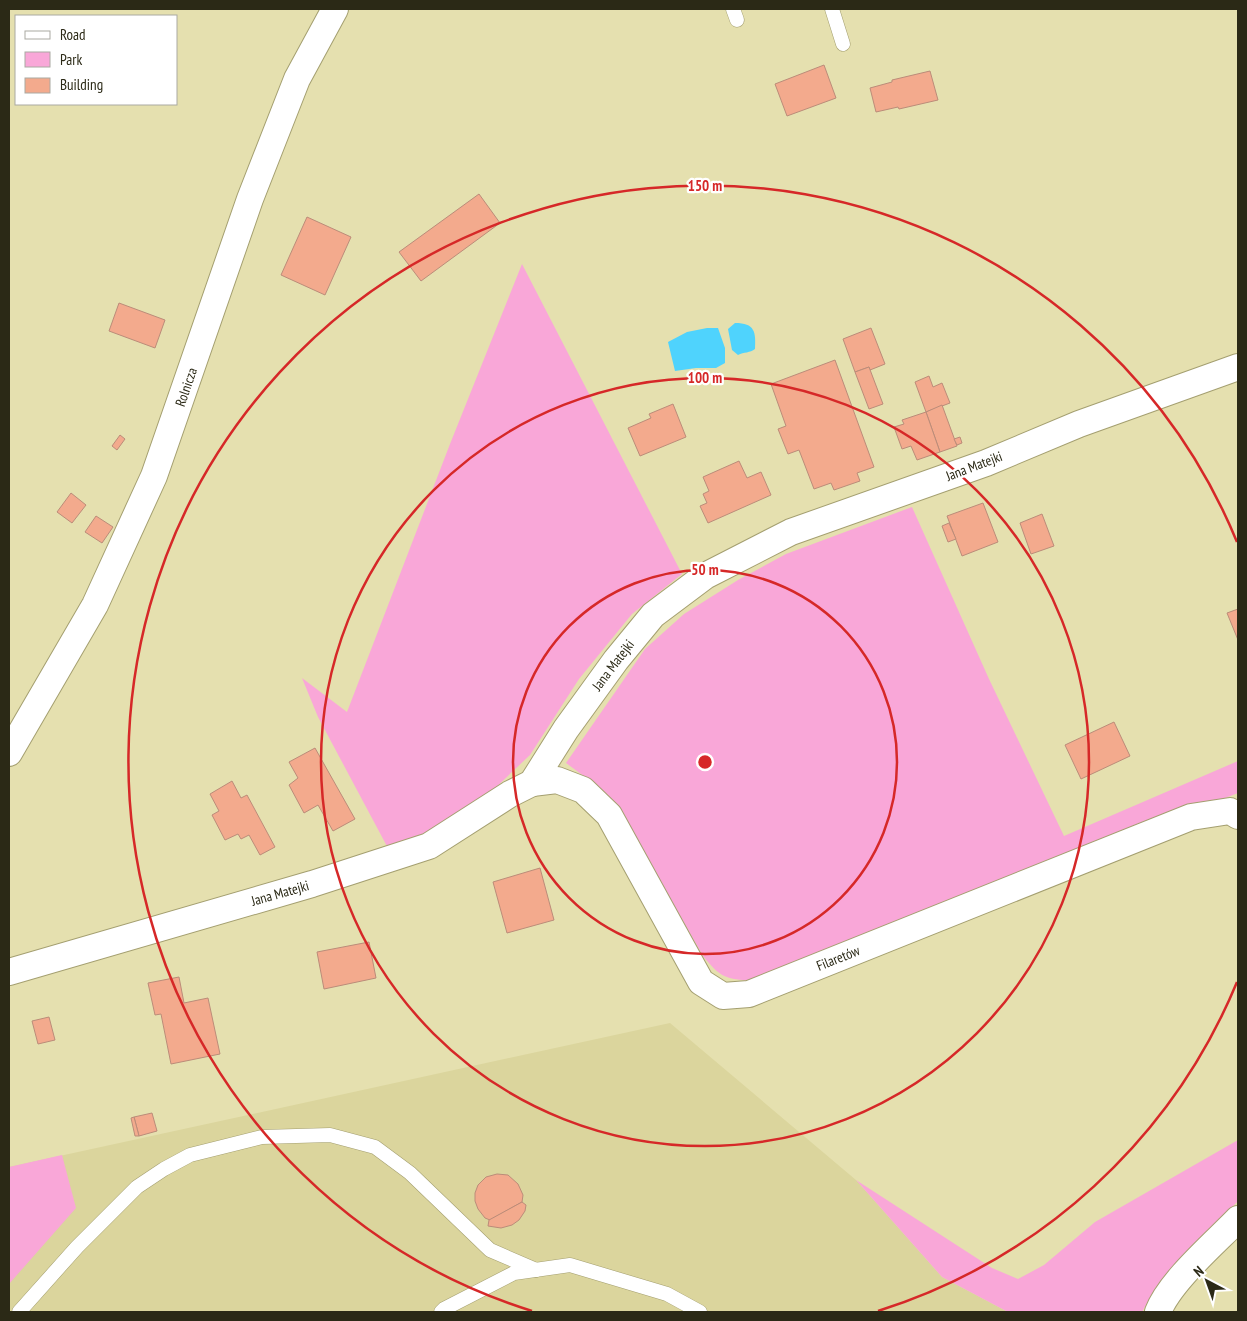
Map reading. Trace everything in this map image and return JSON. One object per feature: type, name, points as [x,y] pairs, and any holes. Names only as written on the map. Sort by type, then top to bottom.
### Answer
[{"type":"street","name":"Rolnicza","points":[[9,753],[95,605],[154,476],[250,199],[297,79],[335,9]]},
{"type":"street","name":"Jana Matejki","points":[[9,972],[312,884],[430,846],[510,794],[532,783],[566,730],[622,652],[653,616],[705,576],[791,532],[986,463],[1079,424],[1238,367]]},
{"type":"street","name":"Filaretów","points":[[532,783],[557,780],[582,790],[610,815],[701,982],[723,996],[749,994],[1191,817],[1230,811],[1238,816]]},
{"type":"street","points":[[1158,1312],[1163,1301],[1190,1268],[1238,1219]]},
{"type":"lane","points":[[832,9],[843,44]]},
{"type":"lane","points":[[19,1312],[78,1247],[137,1187],[190,1155],[262,1137],[330,1136],[375,1147],[410,1173],[490,1250],[536,1270]]},
{"type":"lane","points":[[441,1312],[514,1273],[570,1265],[667,1294],[700,1312]]},
{"type":"shaded area","points":[[670,1023],[856,1180],[942,1277],[1008,1312],[9,1312],[9,1167]]},
{"type":"green space","points":[[522,264],[682,574],[632,614],[579,679],[530,755],[491,792],[436,832],[389,850],[318,717],[302,678],[347,712],[450,444]]},
{"type":"green space","points":[[912,507],[989,679],[1064,836],[1238,761],[1238,793],[754,981],[724,976],[714,969],[703,956],[623,816],[596,785],[566,763],[645,649],[684,614],[738,580],[786,554]]},
{"type":"green space","points":[[1238,1140],[1238,1201],[1156,1287],[1142,1312],[1008,1312],[942,1277],[856,1180],[992,1268],[1018,1279],[1044,1265],[1095,1222]]},
{"type":"green space","points":[[62,1155],[76,1208],[9,1284],[9,1167]]},
{"type":"water","points":[[735,323],[742,323],[753,330],[755,349],[738,355],[732,350],[728,329]]},
{"type":"water","points":[[718,328],[725,348],[725,363],[716,368],[675,371],[668,342],[687,332]]},
{"type":"building","points":[[824,65],[836,98],[787,116],[775,84]]},
{"type":"building","points":[[930,71],[938,100],[876,112],[870,88],[892,82],[892,80]]},
{"type":"building","points":[[479,194],[500,223],[421,281],[399,252]]},
{"type":"building","points":[[307,217],[351,237],[325,295],[281,275]]},
{"type":"building","points":[[119,303],[165,320],[155,348],[109,331]]},
{"type":"building","points":[[871,328],[885,364],[870,370],[869,367],[855,372],[843,339]]},
{"type":"building","points":[[835,360],[874,467],[857,473],[860,481],[834,490],[831,483],[814,489],[799,450],[788,454],[778,429],[786,426],[771,384]]},
{"type":"building","points":[[869,367],[883,404],[869,409],[855,372]]},
{"type":"building","points":[[929,376],[933,387],[942,383],[950,403],[926,412],[915,382]]},
{"type":"building","points":[[673,404],[686,437],[640,456],[628,428],[651,418],[649,414]]},
{"type":"building","points":[[942,405],[957,446],[940,452],[926,412]]},
{"type":"building","points":[[926,412],[940,452],[917,460],[911,446],[902,449],[894,427],[904,424],[902,420]]},
{"type":"building","points":[[120,435],[125,439],[117,450],[112,446]]},
{"type":"building","points":[[960,437],[962,443],[957,445],[954,439]]},
{"type":"building","points":[[739,461],[747,478],[761,472],[771,495],[708,523],[700,506],[707,503],[703,494],[709,491],[703,477]]},
{"type":"building","points":[[71,493],[86,505],[72,523],[57,512]]},
{"type":"building","points":[[983,503],[998,542],[962,556],[947,516]]},
{"type":"building","points":[[1042,514],[1054,546],[1031,554],[1020,523]]},
{"type":"building","points":[[96,516],[113,527],[102,543],[85,532]]},
{"type":"building","points":[[949,523],[956,539],[948,542],[942,526]]},
{"type":"building","points":[[1238,609],[1238,640],[1227,613]]},
{"type":"building","points":[[1114,722],[1130,756],[1081,779],[1065,745]]},
{"type":"building","points":[[315,748],[355,819],[333,831],[318,805],[304,813],[289,785],[298,778],[289,762]]},
{"type":"building","points":[[232,781],[241,798],[247,795],[275,847],[260,855],[249,835],[241,839],[238,834],[225,840],[212,815],[219,811],[210,794]]},
{"type":"building","points":[[540,868],[554,920],[507,933],[493,882]]},
{"type":"building","points":[[369,942],[376,978],[324,989],[317,952]]},
{"type":"building","points":[[179,977],[184,1003],[208,998],[220,1054],[171,1064],[161,1014],[155,1015],[148,983]]},
{"type":"building","points":[[49,1017],[55,1040],[38,1044],[32,1021]]},
{"type":"building","points":[[152,1113],[157,1131],[139,1136],[134,1117]]},
{"type":"building","points":[[134,1117],[139,1136],[135,1136],[131,1118]]},
{"type":"building","points":[[497,1174],[508,1175],[518,1184],[523,1195],[522,1202],[490,1220],[485,1218],[478,1209],[475,1193],[478,1185],[486,1177]]},
{"type":"building","points":[[522,1202],[526,1205],[525,1211],[519,1220],[512,1225],[501,1228],[488,1226],[489,1220]]}]
